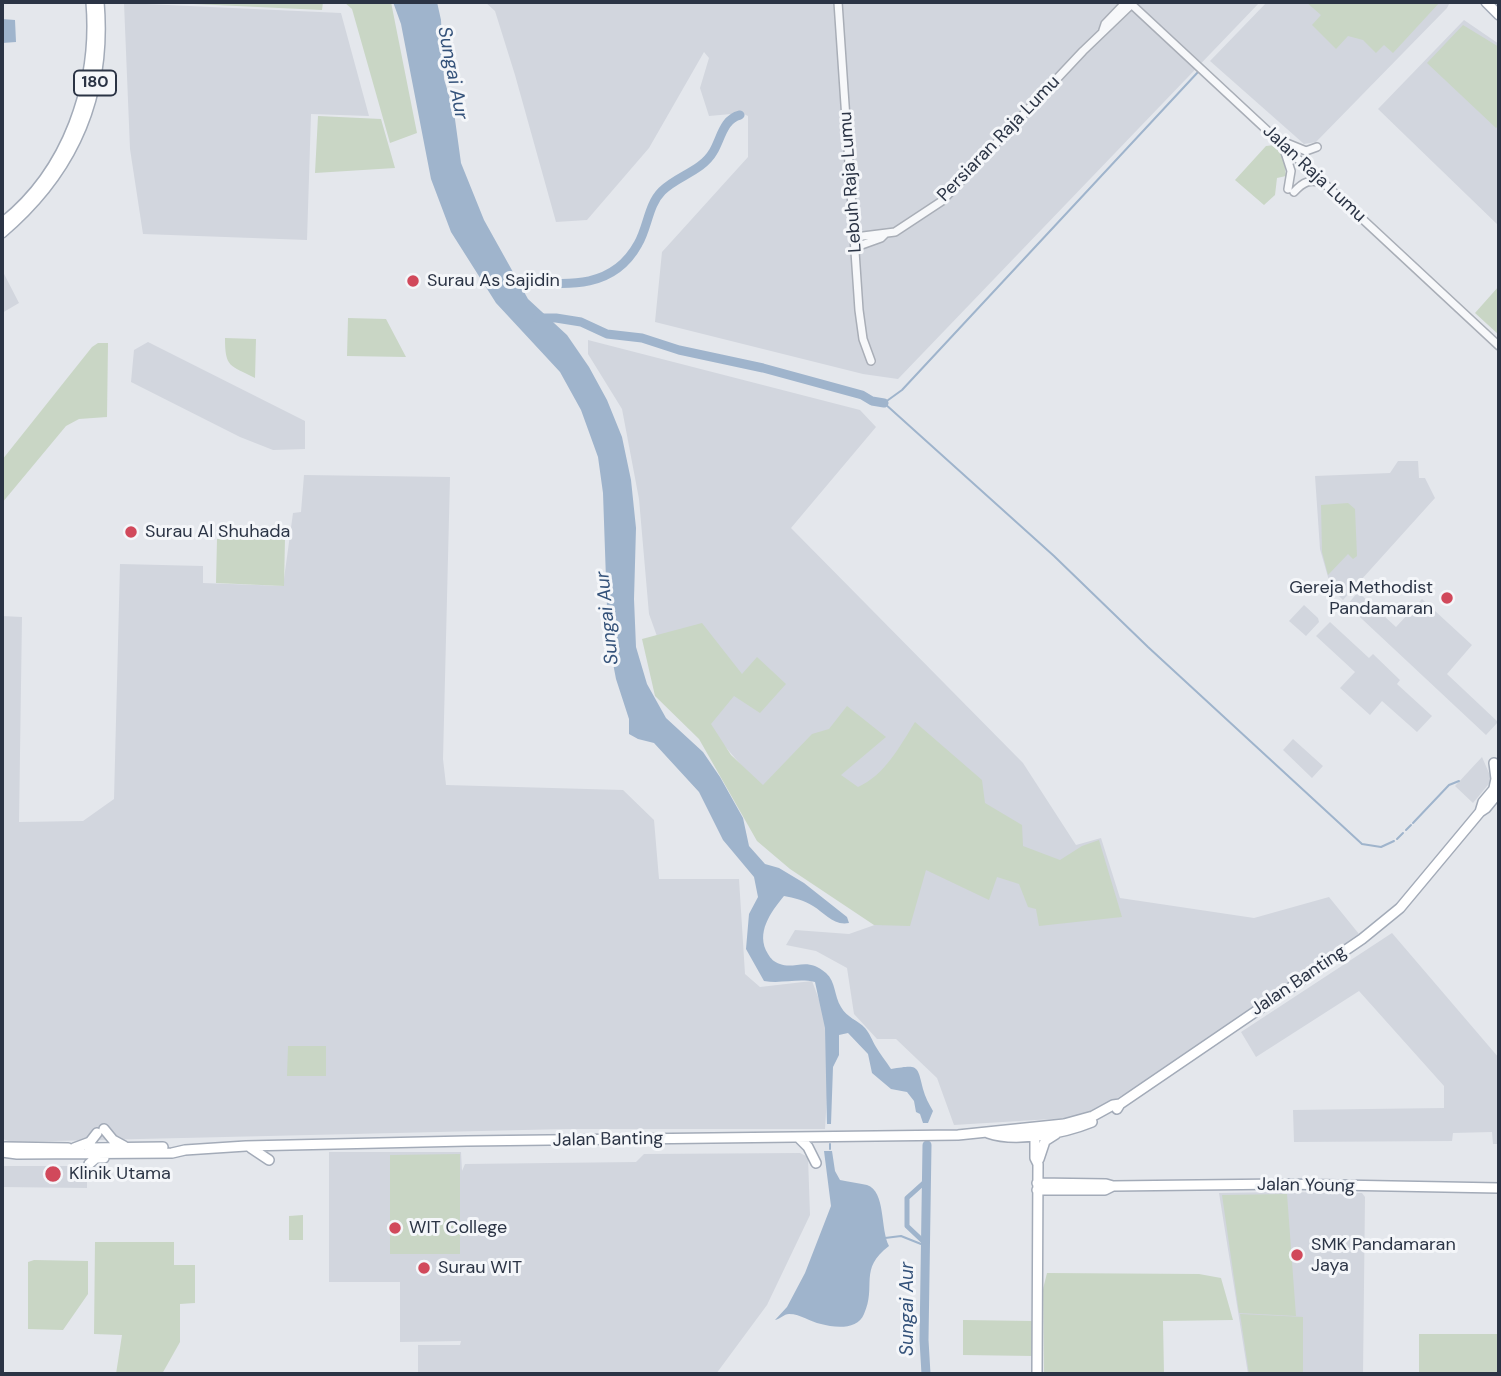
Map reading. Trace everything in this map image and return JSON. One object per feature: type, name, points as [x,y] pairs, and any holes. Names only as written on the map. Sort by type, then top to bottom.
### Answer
[{"type":"main road","name":"180","points":[[2,223],[36,189],[63,156],[84,94],[93,38],[91,2]]},
{"type":"main road","name":"180","points":[[2,233],[37,200],[83,125],[96,78],[101,45],[99,2]]},
{"type":"main road","points":[[1486,2],[1499,15]]},
{"type":"main road","points":[[1494,763],[1498,791]]},
{"type":"main road","name":"Jalan Banting","points":[[2,1149],[74,1148],[172,1153],[246,1146],[988,1133],[995,1130],[1016,1133],[1064,1128],[1101,1118],[1117,1109],[1120,1104],[1392,916],[1498,791]]},
{"type":"main road","points":[[1038,1159],[1045,1141],[1064,1128]]},
{"type":"main road","points":[[74,1148],[90,1142],[101,1131],[126,1150],[113,1157],[96,1158],[89,1164]]},
{"type":"main road","points":[[1035,1132],[1038,1159],[1037,1374]]},
{"type":"main road","points":[[1016,1133],[1030,1142],[1038,1159]]},
{"type":"main road","points":[[798,1137],[808,1147],[816,1163]]},
{"type":"main road","points":[[246,1146],[258,1151],[270,1161],[284,1145]]},
{"type":"main road","name":"Jalan Banting","points":[[2,1149],[17,1154],[126,1150]]},
{"type":"main road","name":"Jalan Young","points":[[1037,1186],[1105,1190],[1113,1186],[1283,1184],[1499,1188]]},
{"type":"street","name":"Lebuh Raja Lumu","points":[[838,2],[862,332],[872,362]]},
{"type":"street","points":[[1116,2],[1117,15],[1143,16]]},
{"type":"street","name":"Persiaran Raja Lumu","points":[[872,238],[900,229],[942,201],[1129,3]]},
{"type":"street","name":"Jalan Raja Lumu","points":[[1129,3],[1278,138],[1499,346]]},
{"type":"street","points":[[1278,138],[1301,150],[1317,147]]},
{"type":"street","points":[[1278,138],[1286,150],[1291,190],[1310,181],[1327,186]]},
{"type":"street","points":[[853,220],[872,238]]},
{"type":"street","points":[[855,237],[872,238]]},
{"type":"street","points":[[856,247],[872,238]]},
{"type":"street","points":[[856,259],[872,238]]},
{"type":"shaded area","points":[[485,2],[1260,2],[898,379],[863,374],[655,322],[662,252],[748,157],[748,116],[742,113],[709,116],[700,88],[709,58],[704,52],[649,148],[587,220],[556,222],[495,11]]},
{"type":"shaded area","points":[[1267,2],[1450,2],[1316,142],[1304,144],[1210,61]]},
{"type":"shaded area","points":[[124,3],[341,13],[369,116],[311,114],[307,240],[143,234],[130,149]]},
{"type":"shaded area","points":[[1464,20],[1499,44],[1499,226],[1378,109]]},
{"type":"shaded area","points":[[2,270],[19,303],[2,313]]},
{"type":"shaded area","points":[[588,340],[860,410],[876,427],[791,528],[1023,763],[1076,845],[1101,838],[1120,898],[1254,918],[1329,897],[1359,934],[1143,1083],[1097,1110],[1068,1118],[954,1125],[937,1078],[896,1039],[877,1039],[854,1014],[847,968],[816,951],[786,945],[795,930],[849,934],[906,914],[764,792],[676,689],[649,614],[639,499],[622,409],[588,354]]},
{"type":"shaded area","points":[[148,342],[305,421],[305,449],[273,450],[240,437],[131,382],[134,350]]},
{"type":"shaded area","points":[[1398,461],[1418,461],[1419,478],[1425,478],[1435,498],[1343,600],[1334,591],[1320,549],[1315,476],[1390,473]]},
{"type":"shaded area","points":[[304,475],[450,477],[443,759],[446,785],[623,790],[654,820],[659,879],[739,879],[745,974],[760,987],[812,981],[825,1015],[828,1080],[825,1129],[566,1129],[12,1142],[2,1139],[2,616],[22,617],[19,822],[83,821],[114,799],[120,564],[203,566],[203,583],[283,586],[293,513],[301,512]]},
{"type":"shaded area","points":[[1358,592],[1396,627],[1422,599],[1472,645],[1447,674],[1498,722],[1486,735],[1347,605]]},
{"type":"shaded area","points":[[1304,605],[1319,622],[1306,636],[1289,621]]},
{"type":"shaded area","points":[[1330,622],[1369,658],[1373,654],[1400,680],[1397,684],[1432,716],[1417,732],[1382,701],[1370,715],[1340,688],[1355,672],[1316,636]]},
{"type":"shaded area","points":[[1293,739],[1323,766],[1312,778],[1283,750]]},
{"type":"shaded area","points":[[1482,757],[1492,780],[1473,803],[1455,786]]},
{"type":"shaded area","points":[[1392,933],[1499,1058],[1499,1144],[1493,1144],[1492,1132],[1453,1133],[1452,1141],[1294,1142],[1293,1110],[1444,1108],[1444,1086],[1359,991],[1256,1057],[1241,1032]]},
{"type":"shaded area","points":[[329,1152],[461,1152],[462,1171],[465,1164],[636,1162],[644,1154],[800,1153],[808,1157],[810,1215],[767,1305],[716,1374],[418,1374],[418,1345],[460,1345],[461,1341],[400,1342],[400,1282],[329,1282]]},
{"type":"shaded area","points":[[2,1166],[87,1166],[87,1188],[2,1187]]},
{"type":"shaded area","name":"SMK Pandamaran Jaya","points":[[1219,1193],[1362,1193],[1365,1197],[1363,1374],[1248,1374]]},
{"type":"green space","points":[[151,2],[323,2],[322,10]]},
{"type":"green space","points":[[344,2],[391,2],[417,133],[390,143],[352,9]]},
{"type":"green space","points":[[1306,2],[1440,2],[1393,53],[1384,45],[1376,53],[1363,40],[1348,36],[1336,49],[1312,25],[1321,15]]},
{"type":"green space","points":[[1463,25],[1499,47],[1499,125],[1496,128],[1427,63]]},
{"type":"green space","points":[[318,116],[381,119],[395,168],[315,173]]},
{"type":"green space","points":[[1275,145],[1284,158],[1286,176],[1277,178],[1275,195],[1264,205],[1235,180],[1266,146]]},
{"type":"green space","points":[[1499,286],[1499,335],[1475,313]]},
{"type":"green space","points":[[348,318],[386,319],[406,357],[347,356]]},
{"type":"green space","points":[[225,338],[256,339],[255,378],[228,360]]},
{"type":"green space","points":[[98,343],[108,343],[107,417],[79,419],[66,426],[2,503],[2,460],[92,347]]},
{"type":"green space","points":[[1348,503],[1355,509],[1357,556],[1353,559],[1348,554],[1328,575],[1322,552],[1321,505]]},
{"type":"green space","points":[[285,538],[284,586],[216,583],[217,539]]},
{"type":"green space","points":[[702,623],[742,674],[757,657],[786,684],[760,713],[734,696],[711,724],[731,755],[763,785],[812,734],[829,729],[847,706],[886,737],[841,775],[858,787],[868,782],[884,767],[915,722],[982,780],[985,803],[1022,825],[1023,846],[1060,860],[1082,846],[1099,840],[1122,917],[1039,926],[1036,909],[1028,907],[1019,884],[997,877],[989,900],[926,870],[910,926],[874,925],[790,869],[757,841],[699,739],[655,696],[642,639]]},
{"type":"green space","points":[[288,1046],[326,1046],[326,1076],[287,1076]]},
{"type":"green space","points":[[460,1154],[460,1254],[390,1254],[390,1155]]},
{"type":"green space","points":[[1287,1194],[1296,1316],[1239,1313],[1222,1195]]},
{"type":"green space","points":[[303,1215],[303,1240],[289,1240],[289,1216]]},
{"type":"green space","points":[[95,1242],[174,1242],[174,1265],[195,1265],[195,1303],[180,1304],[180,1342],[162,1374],[116,1374],[122,1335],[94,1334]]},
{"type":"green space","points":[[88,1261],[88,1294],[63,1330],[28,1329],[28,1262]]},
{"type":"green space","points":[[1047,1273],[1199,1274],[1221,1278],[1233,1320],[1163,1321],[1164,1374],[1044,1374],[1043,1289]]},
{"type":"green space","points":[[1240,1314],[1303,1317],[1303,1374],[1249,1374]]},
{"type":"green space","points":[[963,1320],[1033,1321],[1033,1356],[963,1355]]},
{"type":"green space","points":[[1419,1334],[1499,1334],[1499,1374],[1419,1374]]},
{"type":"water","points":[[393,2],[437,2],[441,20],[444,79],[454,112],[461,163],[484,220],[528,299],[567,335],[589,367],[607,400],[622,437],[631,480],[636,528],[636,647],[647,684],[666,718],[703,752],[720,777],[743,818],[749,846],[765,864],[779,868],[804,883],[847,917],[849,923],[838,923],[806,902],[784,896],[766,923],[764,946],[773,960],[780,964],[813,965],[826,973],[832,981],[843,1011],[865,1028],[891,1069],[915,1068],[933,1111],[928,1123],[923,1123],[907,1092],[891,1089],[872,1073],[868,1054],[848,1033],[839,1035],[839,1055],[833,1067],[831,1124],[827,1124],[825,1028],[815,982],[764,981],[746,949],[749,914],[758,897],[754,877],[723,840],[699,792],[654,743],[629,734],[629,719],[616,679],[608,637],[603,493],[598,457],[581,410],[560,372],[496,303],[451,232],[431,179],[401,24]]},
{"type":"water","points":[[2,19],[15,20],[16,42],[2,43]]},
{"type":"water","points":[[824,1151],[832,1151],[835,1171],[840,1180],[867,1185],[873,1189],[880,1202],[889,1246],[874,1262],[868,1304],[861,1319],[857,1323],[839,1327],[817,1323],[793,1314],[775,1320],[787,1307],[805,1273],[831,1206]]},
{"type":"waterway","points":[[1198,72],[902,390],[884,403],[1054,556],[1148,647],[1362,844],[1381,847],[1394,841]]},
{"type":"waterway","points":[[508,280],[581,282],[613,272],[638,244],[657,197],[668,186],[708,159],[726,125],[740,115]]},
{"type":"waterway","points":[[537,318],[581,322],[607,334],[642,338],[679,350],[763,368],[884,403]]},
{"type":"waterway","points":[[1413,823],[1449,785],[1459,781]]},
{"type":"waterway","points":[[1406,830],[1411,825]]},
{"type":"waterway","points":[[1397,839],[1403,833]]},
{"type":"waterway","points":[[830,1144],[830,1149]]},
{"type":"waterway","name":"Sungai Aur","points":[[926,1374],[924,1340],[927,1145]]},
{"type":"waterway","name":"Sungai Aur","points":[[925,1243],[907,1226],[907,1198],[927,1180]]},
{"type":"waterway","points":[[885,1238],[901,1236],[926,1246]]},
{"type":"place","name":"Surau As Sajidin","points":[[413,281]]},
{"type":"place","name":"Surau Al Shuhada","points":[[131,532]]},
{"type":"place","name":"Gereja Methodist Pandamaran","points":[[1447,598]]},
{"type":"place","name":"Klinik Utama","points":[[53,1174]]},
{"type":"place","name":"WIT College","points":[[395,1228]]},
{"type":"place","name":"SMK Pandamaran Jaya","points":[[1297,1255]]},
{"type":"place","name":"Surau WIT","points":[[424,1268]]}]
